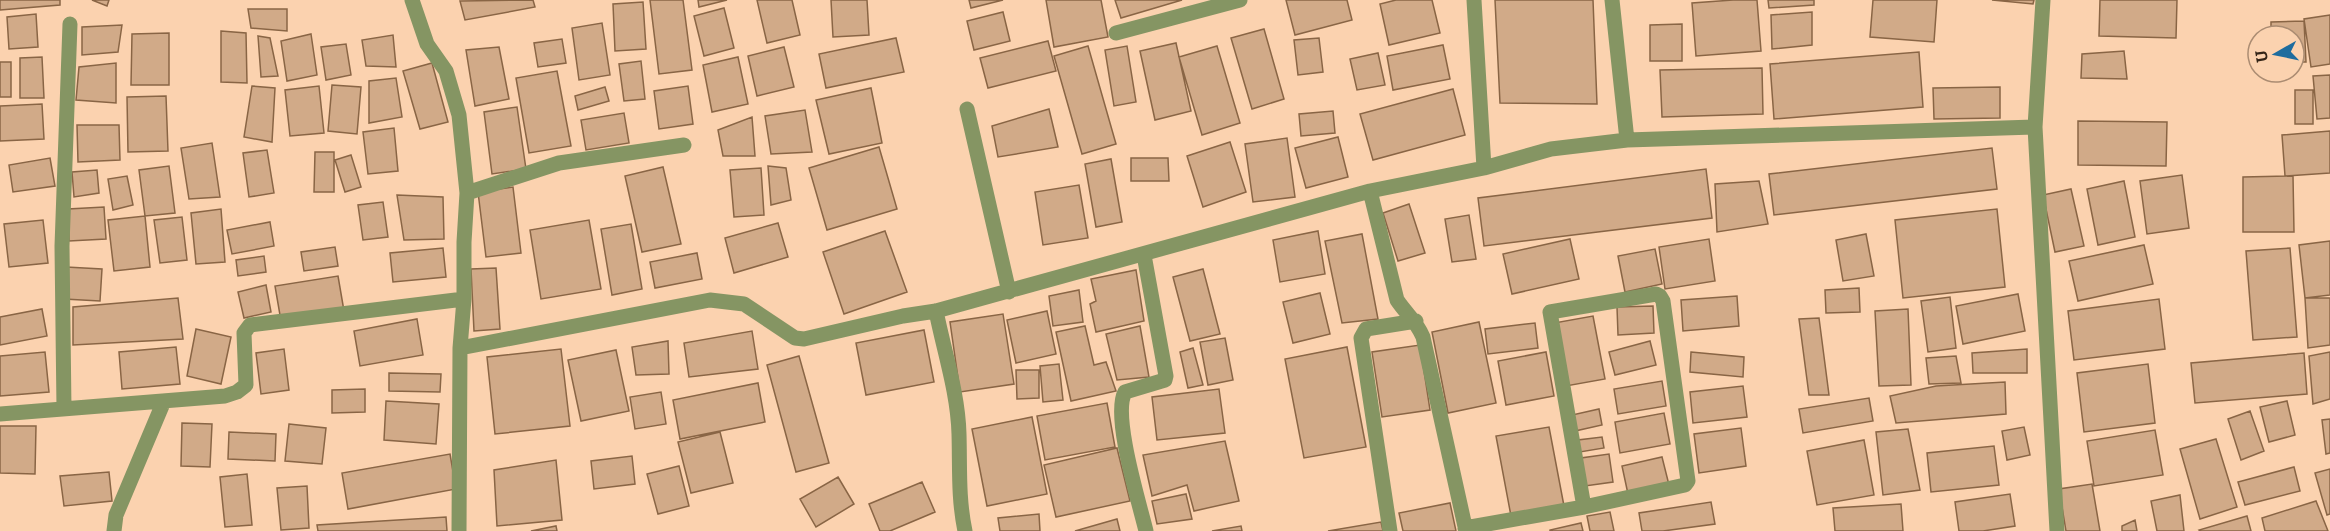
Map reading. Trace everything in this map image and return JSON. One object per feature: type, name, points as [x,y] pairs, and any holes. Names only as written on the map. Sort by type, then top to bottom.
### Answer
[{"type":"street","points":[[412,0],[427,44],[446,71],[459,115],[467,193],[460,348],[459,531]]},
{"type":"street","points":[[1116,33],[1240,0]]},
{"type":"street","points":[[1474,0],[1484,168]]},
{"type":"street","points":[[1612,0],[1627,141]]},
{"type":"street","points":[[2043,0],[2036,127],[2057,531]]},
{"type":"street","points":[[64,409],[62,246],[70,24]]},
{"type":"street","points":[[968,109],[1009,292]]},
{"type":"street","points":[[460,348],[710,300],[744,304],[795,338],[804,339],[903,316],[936,311],[1370,191],[1484,168],[1551,149],[1627,141],[2036,127]]},
{"type":"street","points":[[467,193],[559,162],[684,145]]},
{"type":"street","points":[[1370,191],[1396,300],[1416,321],[1424,337],[1465,529],[1584,507],[1685,485],[1688,481],[1663,301],[1660,296],[1656,294],[1550,312],[1584,507]]},
{"type":"street","points":[[1144,255],[1166,376],[1165,380],[1125,392],[1121,399],[1120,412],[1146,531]]},
{"type":"street","points":[[0,414],[225,396],[237,392],[246,385],[244,333],[250,326],[464,298]]},
{"type":"street","points":[[936,311],[957,415],[958,476],[964,531]]},
{"type":"street","points":[[1390,531],[1360,338],[1366,329],[1416,321]]},
{"type":"street","points":[[114,531],[116,515],[164,401]]},
{"type":"building","points":[[0,0],[60,0],[60,5],[0,10]]},
{"type":"building","points":[[92,0],[109,0],[107,6]]},
{"type":"building","points":[[533,0],[535,7],[465,20],[460,1]]},
{"type":"building","points":[[650,0],[683,0],[692,70],[659,74]]},
{"type":"building","points":[[698,0],[727,0],[699,7]]},
{"type":"building","points":[[757,0],[792,0],[800,35],[767,43]]},
{"type":"building","points":[[831,0],[867,0],[869,35],[833,37]]},
{"type":"building","points":[[969,0],[1003,0],[971,8]]},
{"type":"building","points":[[1046,0],[1101,0],[1108,37],[1054,47]]},
{"type":"building","points":[[1115,0],[1182,0],[1121,18]]},
{"type":"building","points":[[1286,0],[1347,0],[1352,20],[1295,35]]},
{"type":"building","points":[[1396,0],[1432,0],[1440,33],[1389,45],[1380,4]]},
{"type":"building","points":[[1495,0],[1593,0],[1597,104],[1500,103]]},
{"type":"building","points":[[1757,0],[1761,51],[1696,56],[1692,3]]},
{"type":"building","points":[[1768,0],[1814,0],[1814,5],[1769,8]]},
{"type":"building","points":[[1873,0],[1937,0],[1934,42],[1870,37]]},
{"type":"building","points":[[1992,0],[2034,0],[2033,4]]},
{"type":"building","points":[[2100,0],[2177,0],[2176,38],[2099,36]]},
{"type":"building","points":[[643,2],[646,49],[615,51],[613,4]]},
{"type":"building","points":[[724,8],[734,48],[704,56],[694,16]]},
{"type":"building","points":[[248,9],[287,9],[287,31],[251,28]]},
{"type":"building","points":[[1003,12],[1010,41],[974,50],[967,21]]},
{"type":"building","points":[[1812,12],[1812,45],[1772,49],[1771,15]]},
{"type":"building","points":[[36,14],[38,47],[9,49],[7,17]]},
{"type":"building","points":[[2330,15],[2330,64],[2311,67],[2304,19]]},
{"type":"building","points":[[2304,21],[2304,24],[2271,24],[2271,22]]},
{"type":"building","points":[[602,23],[610,75],[579,80],[572,28]]},
{"type":"building","points":[[1682,24],[1682,61],[1650,61],[1650,25]]},
{"type":"building","points":[[122,25],[118,52],[82,55],[82,27]]},
{"type":"building","points":[[1264,29],[1284,99],[1252,109],[1231,38]]},
{"type":"building","points":[[221,31],[246,33],[247,83],[221,82]]},
{"type":"building","points":[[169,33],[169,85],[131,85],[132,34]]},
{"type":"building","points":[[311,34],[317,75],[287,81],[281,41]]},
{"type":"building","points":[[393,35],[396,67],[366,66],[362,40]]},
{"type":"building","points":[[258,36],[270,38],[278,76],[261,77]]},
{"type":"building","points":[[896,38],[904,72],[826,88],[819,54]]},
{"type":"building","points":[[1319,38],[1323,72],[1298,75],[1294,40]]},
{"type":"building","points":[[562,39],[566,63],[538,67],[534,43]]},
{"type":"building","points":[[1048,41],[1056,71],[988,88],[980,58]]},
{"type":"building","points":[[1176,43],[1191,111],[1155,120],[1140,51]]},
{"type":"building","points":[[346,44],[351,75],[326,80],[321,47]]},
{"type":"building","points":[[1443,45],[1450,79],[1393,90],[1387,56]]},
{"type":"building","points":[[1088,46],[1116,144],[1082,154],[1054,56]]},
{"type":"building","points":[[1127,46],[1136,102],[1114,106],[1105,50]]},
{"type":"building","points":[[1217,46],[1240,123],[1202,135],[1179,57]]},
{"type":"building","points":[[499,47],[509,99],[475,106],[466,50]]},
{"type":"building","points":[[784,47],[794,87],[757,96],[748,56]]},
{"type":"building","points":[[2124,51],[2127,79],[2081,78],[2082,54]]},
{"type":"building","points":[[1919,52],[1923,107],[1774,119],[1770,64]]},
{"type":"building","points":[[1378,53],[1385,85],[1357,90],[1350,59]]},
{"type":"building","points":[[42,57],[44,98],[20,98],[20,58]]},
{"type":"building","points":[[738,57],[748,104],[712,112],[703,65]]},
{"type":"building","points":[[641,61],[645,99],[624,101],[619,64]]},
{"type":"building","points":[[0,62],[11,62],[11,97],[0,97]]},
{"type":"building","points":[[116,63],[116,103],[76,100],[79,67]]},
{"type":"building","points":[[432,63],[448,122],[420,129],[403,71]]},
{"type":"building","points":[[1762,68],[1763,114],[1662,117],[1660,70]]},
{"type":"building","points":[[557,71],[571,146],[529,153],[516,78]]},
{"type":"building","points":[[2330,75],[2330,118],[2317,119],[2313,76]]},
{"type":"building","points":[[396,78],[402,117],[369,123],[369,81]]},
{"type":"building","points":[[332,85],[361,87],[357,134],[328,131]]},
{"type":"building","points":[[252,86],[275,88],[272,142],[244,137]]},
{"type":"building","points":[[319,86],[324,133],[290,136],[285,90]]},
{"type":"building","points":[[688,86],[693,124],[659,129],[654,91]]},
{"type":"building","points":[[605,87],[609,101],[578,110],[575,96]]},
{"type":"building","points":[[2000,87],[2000,118],[1934,119],[1933,88]]},
{"type":"building","points":[[871,88],[882,143],[829,154],[816,100]]},
{"type":"building","points":[[1453,89],[1465,135],[1373,160],[1360,114]]},
{"type":"building","points":[[2295,90],[2313,90],[2313,124],[2295,124]]},
{"type":"building","points":[[166,96],[168,151],[128,152],[127,97]]},
{"type":"building","points":[[42,104],[44,139],[0,141],[0,106]]},
{"type":"building","points":[[517,107],[526,169],[492,174],[484,112]]},
{"type":"building","points":[[1049,109],[1058,147],[998,157],[992,126]]},
{"type":"building","points":[[805,110],[812,152],[771,154],[765,116]]},
{"type":"building","points":[[1333,111],[1335,133],[1301,136],[1299,114]]},
{"type":"building","points":[[624,113],[629,143],[586,150],[581,120]]},
{"type":"building","points":[[752,117],[755,156],[723,156],[718,130]]},
{"type":"building","points":[[2078,121],[2167,122],[2166,166],[2078,165]]},
{"type":"building","points":[[77,125],[119,125],[120,160],[78,162]]},
{"type":"building","points":[[394,128],[398,171],[368,174],[363,132]]},
{"type":"building","points":[[2330,131],[2330,173],[2285,176],[2282,135]]},
{"type":"building","points":[[1338,137],[1348,177],[1306,188],[1295,148]]},
{"type":"building","points":[[1287,138],[1295,197],[1253,202],[1245,144]]},
{"type":"building","points":[[1230,142],[1246,192],[1203,207],[1187,156]]},
{"type":"building","points":[[212,143],[220,197],[189,199],[181,148]]},
{"type":"building","points":[[879,147],[897,209],[827,230],[809,168]]},
{"type":"building","points":[[1992,148],[1997,189],[1774,215],[1769,174]]},
{"type":"building","points":[[267,150],[274,193],[249,197],[243,153]]},
{"type":"building","points":[[315,152],[334,152],[334,192],[314,192]]},
{"type":"building","points":[[351,155],[361,187],[345,192],[335,160]]},
{"type":"building","points":[[50,158],[55,186],[13,192],[9,165]]},
{"type":"building","points":[[1131,158],[1168,158],[1169,181],[1131,181]]},
{"type":"building","points":[[1111,159],[1122,222],[1096,227],[1085,164]]},
{"type":"building","points":[[169,166],[175,213],[145,216],[139,170]]},
{"type":"building","points":[[768,166],[786,168],[791,200],[771,205]]},
{"type":"building","points":[[663,167],[681,244],[642,252],[625,176]]},
{"type":"building","points":[[761,168],[764,215],[734,217],[730,170]]},
{"type":"building","points":[[1706,169],[1712,218],[1484,246],[1478,198]]},
{"type":"building","points":[[97,170],[99,193],[74,197],[72,172]]},
{"type":"building","points":[[2182,175],[2189,228],[2147,234],[2140,181]]},
{"type":"building","points":[[127,176],[133,205],[113,210],[108,179]]},
{"type":"building","points":[[2293,176],[2294,232],[2243,232],[2243,177]]},
{"type":"building","points":[[1759,181],[1768,224],[1717,232],[1715,184]]},
{"type":"building","points":[[2124,181],[2135,237],[2098,245],[2087,189]]},
{"type":"building","points":[[1079,185],[1088,238],[1043,245],[1035,192]]},
{"type":"building","points":[[513,187],[521,253],[486,257],[478,192]]},
{"type":"building","points":[[2071,189],[2084,246],[2055,252],[2043,195]]},
{"type":"building","points":[[397,195],[443,197],[444,239],[404,240]]},
{"type":"building","points":[[383,202],[388,237],[363,240],[358,205]]},
{"type":"building","points":[[1409,204],[1425,253],[1398,261],[1383,213]]},
{"type":"building","points":[[104,207],[106,239],[69,241],[68,209]]},
{"type":"building","points":[[221,209],[225,262],[196,264],[191,213]]},
{"type":"building","points":[[1997,209],[2005,287],[1903,298],[1895,220]]},
{"type":"building","points":[[1469,215],[1476,259],[1452,262],[1445,219]]},
{"type":"building","points":[[145,216],[150,267],[114,271],[108,220]]},
{"type":"building","points":[[182,217],[187,260],[160,263],[154,220]]},
{"type":"building","points":[[43,220],[48,263],[9,267],[4,224]]},
{"type":"building","points":[[589,220],[601,289],[541,299],[530,230]]},
{"type":"building","points":[[270,222],[274,246],[232,254],[227,230]]},
{"type":"building","points":[[778,223],[788,257],[734,273],[725,238]]},
{"type":"building","points":[[631,224],[642,289],[612,295],[601,229]]},
{"type":"building","points":[[885,231],[907,292],[844,314],[823,252]]},
{"type":"building","points":[[1318,231],[1325,274],[1280,282],[1273,240]]},
{"type":"building","points":[[1362,234],[1378,319],[1342,323],[1325,241]]},
{"type":"building","points":[[1866,234],[1874,276],[1843,281],[1836,240]]},
{"type":"building","points":[[1570,239],[1579,279],[1512,294],[1503,254]]},
{"type":"building","points":[[1709,239],[1715,281],[1665,289],[1659,247]]},
{"type":"building","points":[[2330,241],[2330,295],[2305,298],[2299,245]]},
{"type":"building","points":[[2144,245],[2153,284],[2078,301],[2069,261]]},
{"type":"building","points":[[335,247],[338,266],[304,271],[301,252]]},
{"type":"building","points":[[443,248],[446,277],[393,282],[390,253]]},
{"type":"building","points":[[2290,248],[2297,337],[2253,340],[2246,251]]},
{"type":"building","points":[[1655,249],[1662,284],[1625,292],[1618,256]]},
{"type":"building","points":[[697,253],[702,279],[655,288],[650,262]]},
{"type":"building","points":[[264,256],[266,272],[238,276],[236,260]]},
{"type":"building","points":[[66,267],[102,269],[100,301],[64,299]]},
{"type":"building","points":[[496,268],[500,329],[474,331],[471,269]]},
{"type":"building","points":[[1203,269],[1220,334],[1190,341],[1173,277]]},
{"type":"building","points":[[1136,270],[1144,321],[1096,332],[1090,304],[1096,301],[1091,279]]},
{"type":"building","points":[[338,276],[344,311],[281,321],[275,286]]},
{"type":"building","points":[[266,285],[271,312],[244,318],[238,292]]},
{"type":"building","points":[[1859,288],[1860,312],[1826,313],[1825,290]]},
{"type":"building","points":[[1079,290],[1083,322],[1053,326],[1049,296]]},
{"type":"building","points":[[1320,293],[1330,334],[1293,343],[1283,302]]},
{"type":"building","points":[[2018,294],[2025,331],[1963,344],[1956,306]]},
{"type":"building","points":[[1737,296],[1739,326],[1683,331],[1681,300]]},
{"type":"building","points":[[1950,297],[1956,348],[1928,352],[1921,301]]},
{"type":"building","points":[[178,298],[183,339],[73,345],[73,307]]},
{"type":"building","points":[[2305,298],[2330,298],[2330,345],[2308,348]]},
{"type":"building","points":[[2159,299],[2165,349],[2074,360],[2068,311]]},
{"type":"building","points":[[1653,306],[1654,333],[1618,335],[1617,307]]},
{"type":"building","points":[[42,309],[47,336],[0,345],[0,317]]},
{"type":"building","points":[[1908,309],[1911,385],[1879,386],[1875,311]]},
{"type":"building","points":[[1047,311],[1056,354],[1016,363],[1007,320]]},
{"type":"building","points":[[1003,314],[1014,384],[960,392],[950,322]]},
{"type":"building","points":[[1593,316],[1605,379],[1566,386],[1554,323]]},
{"type":"building","points":[[1819,318],[1829,395],[1809,395],[1799,319]]},
{"type":"building","points":[[417,319],[423,355],[360,366],[354,331]]},
{"type":"building","points":[[1479,322],[1496,403],[1448,413],[1432,332]]},
{"type":"building","points":[[1535,323],[1538,348],[1488,354],[1485,329]]},
{"type":"building","points":[[1085,326],[1094,365],[1106,362],[1116,391],[1071,401],[1056,332]]},
{"type":"building","points":[[1140,326],[1149,377],[1117,380],[1106,334]]},
{"type":"building","points":[[196,329],[231,337],[221,384],[187,376]]},
{"type":"building","points":[[924,330],[934,382],[866,395],[856,343]]},
{"type":"building","points":[[752,331],[758,369],[689,377],[684,343]]},
{"type":"building","points":[[1225,338],[1233,380],[1208,385],[1200,342]]},
{"type":"building","points":[[668,341],[669,374],[636,375],[632,347]]},
{"type":"building","points":[[1650,341],[1656,365],[1615,375],[1609,352]]},
{"type":"building","points":[[1420,345],[1430,410],[1382,417],[1372,352]]},
{"type":"building","points":[[176,347],[180,384],[122,389],[119,352]]},
{"type":"building","points":[[1347,347],[1366,447],[1304,458],[1285,359]]},
{"type":"building","points":[[1193,348],[1203,385],[1188,388],[1180,352]]},
{"type":"building","points":[[284,349],[289,390],[261,394],[256,353]]},
{"type":"building","points":[[561,349],[570,426],[495,434],[487,357]]},
{"type":"building","points":[[2027,349],[2027,373],[1973,373],[1972,353]]},
{"type":"building","points":[[616,350],[629,411],[581,421],[568,360]]},
{"type":"building","points":[[45,352],[49,392],[0,396],[0,356]]},
{"type":"building","points":[[1546,352],[1554,396],[1506,405],[1498,361]]},
{"type":"building","points":[[1691,352],[1744,357],[1743,377],[1690,372]]},
{"type":"building","points":[[2330,352],[2330,399],[2313,404],[2309,356]]},
{"type":"building","points":[[2304,353],[2307,394],[2195,403],[2191,363]]},
{"type":"building","points":[[799,356],[829,463],[796,472],[767,365]]},
{"type":"building","points":[[1956,356],[1961,383],[1929,384],[1926,358]]},
{"type":"building","points":[[1059,364],[1063,400],[1043,402],[1040,366]]},
{"type":"building","points":[[2148,364],[2155,423],[2084,432],[2077,373]]},
{"type":"building","points":[[1016,370],[1039,370],[1039,398],[1017,399]]},
{"type":"building","points":[[389,373],[441,374],[440,392],[389,391]]},
{"type":"building","points":[[1662,381],[1666,406],[1618,414],[1614,389]]},
{"type":"building","points":[[2005,382],[2006,414],[1896,423],[1890,396],[1936,386]]},
{"type":"building","points":[[758,383],[765,422],[680,439],[673,400]]},
{"type":"building","points":[[1743,386],[1747,417],[1693,423],[1690,392]]},
{"type":"building","points":[[365,389],[365,412],[332,413],[332,390]]},
{"type":"building","points":[[1219,389],[1225,433],[1157,440],[1152,397]]},
{"type":"building","points":[[661,392],[666,424],[635,429],[630,397]]},
{"type":"building","points":[[1869,398],[1873,421],[1803,433],[1799,409]]},
{"type":"building","points":[[386,401],[439,404],[436,444],[384,440]]},
{"type":"building","points":[[2287,401],[2295,435],[2269,442],[2260,407]]},
{"type":"building","points":[[1107,403],[1115,447],[1045,460],[1037,416]]},
{"type":"building","points":[[1599,409],[1602,425],[1575,431],[1572,415]]},
{"type":"building","points":[[2250,411],[2264,451],[2241,460],[2228,419]]},
{"type":"building","points":[[1664,413],[1670,444],[1620,453],[1615,422]]},
{"type":"building","points":[[1032,417],[1047,494],[987,506],[972,429]]},
{"type":"building","points":[[2330,419],[2330,453],[2326,454],[2322,420]]},
{"type":"building","points":[[182,423],[212,424],[210,467],[181,466]]},
{"type":"building","points":[[289,424],[326,428],[322,464],[285,461]]},
{"type":"building","points":[[0,426],[36,426],[35,474],[0,473]]},
{"type":"building","points":[[1549,427],[1564,506],[1511,516],[1496,436]]},
{"type":"building","points":[[2024,427],[2030,455],[2007,460],[2002,431]]},
{"type":"building","points":[[1741,428],[1746,466],[1699,473],[1694,434]]},
{"type":"building","points":[[1908,429],[1920,490],[1883,495],[1876,432]]},
{"type":"building","points":[[2155,430],[2163,475],[2094,486],[2087,441]]},
{"type":"building","points":[[229,432],[276,434],[275,461],[228,459]]},
{"type":"building","points":[[720,432],[733,483],[691,493],[678,442]]},
{"type":"building","points":[[1602,437],[1604,448],[1580,452],[1578,440]]},
{"type":"building","points":[[2216,439],[2237,507],[2200,519],[2180,449]]},
{"type":"building","points":[[1864,440],[1874,495],[1817,505],[1807,451]]},
{"type":"building","points":[[1225,441],[1239,501],[1194,511],[1187,485],[1152,496],[1143,455]]},
{"type":"building","points":[[1994,446],[1999,485],[1931,492],[1927,453]]},
{"type":"building","points":[[1117,448],[1130,501],[1056,517],[1044,465]]},
{"type":"building","points":[[450,454],[456,489],[348,509],[342,473]]},
{"type":"building","points":[[1609,454],[1613,482],[1585,486],[1581,458]]},
{"type":"building","points":[[632,456],[635,484],[594,489],[591,461]]},
{"type":"building","points":[[1662,457],[1669,485],[1628,494],[1622,466]]},
{"type":"building","points":[[556,460],[562,520],[497,526],[494,470]]},
{"type":"building","points":[[679,466],[689,506],[658,514],[647,474]]},
{"type":"building","points":[[2294,467],[2300,491],[2245,505],[2238,482]]},
{"type":"building","points":[[2330,469],[2330,514],[2327,515],[2315,473]]},
{"type":"building","points":[[109,472],[112,501],[64,506],[60,476]]},
{"type":"building","points":[[247,474],[252,525],[225,527],[220,477]]},
{"type":"building","points":[[838,477],[854,504],[816,527],[800,499]]},
{"type":"building","points":[[922,482],[935,512],[890,531],[880,531],[869,504]]},
{"type":"building","points":[[2092,484],[2100,531],[2066,531],[2059,489]]},
{"type":"building","points":[[307,486],[309,528],[281,530],[277,488]]},
{"type":"building","points":[[1186,494],[1192,519],[1157,524],[1152,501]]},
{"type":"building","points":[[2010,494],[2015,526],[1983,531],[1959,531],[1955,502]]},
{"type":"building","points":[[2180,495],[2184,531],[2157,531],[2151,501]]},
{"type":"building","points":[[2316,501],[2328,531],[2265,531],[2262,518]]},
{"type":"building","points":[[1711,502],[1715,524],[1663,531],[1642,531],[1639,513]]},
{"type":"building","points":[[1450,503],[1456,531],[1403,531],[1399,513]]},
{"type":"building","points":[[1901,504],[1903,531],[1835,531],[1833,508]]},
{"type":"building","points":[[1610,512],[1614,531],[1590,531],[1587,516]]},
{"type":"building","points":[[1039,514],[1040,531],[1000,531],[998,518]]},
{"type":"building","points":[[2247,516],[2251,531],[2199,530]]},
{"type":"building","points":[[446,517],[447,531],[318,531],[317,525]]},
{"type":"building","points":[[1117,519],[1120,531],[1075,531]]},
{"type":"building","points":[[2135,520],[2137,531],[2122,531],[2122,526]]},
{"type":"building","points":[[1381,522],[1383,531],[1328,531]]},
{"type":"building","points":[[1581,523],[1583,531],[1550,531],[1550,530]]},
{"type":"building","points":[[556,526],[557,531],[531,531]]},
{"type":"building","points":[[1241,526],[1242,531],[1212,531]]}]
